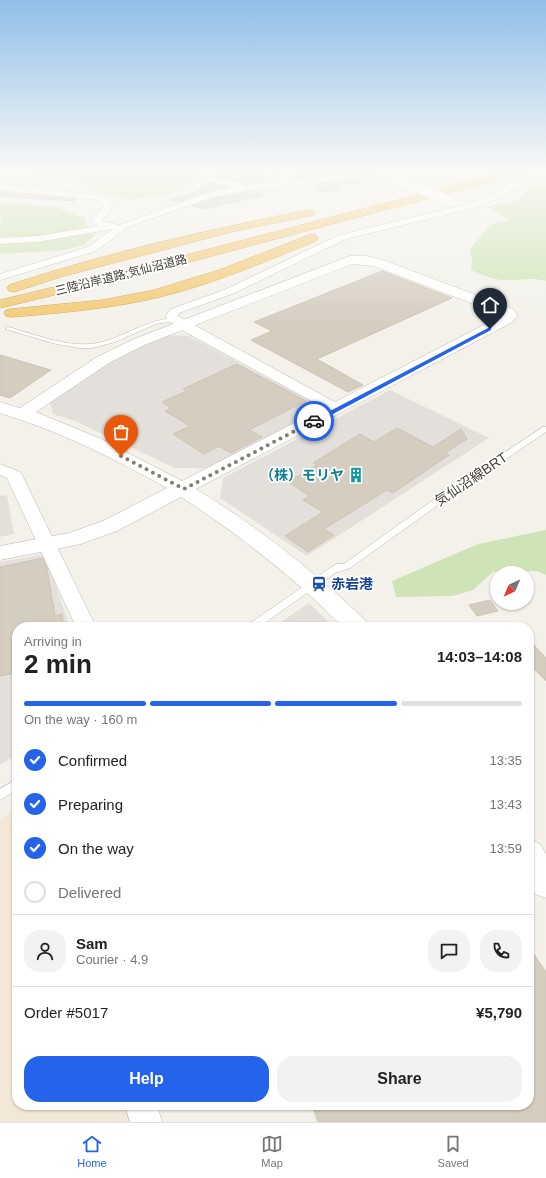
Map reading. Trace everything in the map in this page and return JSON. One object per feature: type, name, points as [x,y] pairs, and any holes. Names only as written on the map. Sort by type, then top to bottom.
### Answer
[{"type":"highway","points":[[0,294],[59,273],[257,223]]},
{"type":"highway","name":"三陸沿岸道路;気仙沼道路","points":[[0,304],[306,223]]},
{"type":"highway","name":"三陸沿岸道路;気仙沼道路","points":[[0,300],[34,294],[173,263],[319,223]]},
{"type":"highway","points":[[0,314],[100,305],[134,299],[182,287],[352,223]]},
{"type":"street","points":[[101,223],[114,227]]},
{"type":"street","points":[[0,241],[37,239],[114,227],[125,223]]},
{"type":"street","points":[[337,409],[179,323],[171,317],[175,310],[228,292],[332,242],[358,233],[400,223]]},
{"type":"street","points":[[0,277],[92,249],[102,243],[114,227]]},
{"type":"street","points":[[0,553],[73,539],[110,526],[337,409],[511,316],[508,312],[378,263],[355,259],[179,323],[103,360],[22,414]]},
{"type":"street","points":[[0,407],[51,423],[149,469],[184,489],[249,532],[315,584],[353,622]]},
{"type":"street","points":[[0,469],[14,475],[84,622]]},
{"type":"street","points":[[534,863],[546,883]]},
{"type":"street","points":[[142,1110],[146,1122]]},
{"type":"lane","points":[[8,329],[72,346],[89,347],[105,343],[144,325],[161,320],[179,323]]},
{"type":"lane","name":"気仙沼線BRT","points":[[260,622],[336,570],[347,566],[386,539],[396,530],[546,428]]},
{"type":"lane","name":"気仙沼線BRT","points":[[263,622],[266,618]]},
{"type":"lane","points":[[0,795],[12,787]]},
{"type":"shaded area","points":[[166,335],[189,336],[311,401],[312,415],[213,467],[175,468],[75,421],[53,414],[50,402],[115,359]]},
{"type":"shaded area","points":[[390,390],[489,438],[307,556],[220,498],[223,478]]},
{"type":"shaded area","points":[[7,495],[14,534],[0,537],[0,496]]},
{"type":"shaded area","points":[[45,554],[68,622],[12,622],[12,757],[0,765],[0,562]]},
{"type":"shaded area","points":[[309,603],[329,622],[281,622]]},
{"type":"shaded area","points":[[12,812],[12,1110],[125,1110],[128,1122],[0,1122],[0,820]]},
{"type":"green space","points":[[1,223],[85,223],[96,234],[84,245],[64,250],[0,254]]},
{"type":"green space","points":[[546,223],[546,281],[532,279],[498,280],[471,270],[472,259],[470,249],[491,224]]},
{"type":"green space","points":[[546,530],[546,575],[534,571],[534,566],[490,566],[490,575],[473,590],[452,596],[396,597],[392,581],[478,544]]},
{"type":"building","points":[[382,271],[452,298],[317,359],[363,385],[348,392],[251,340],[272,331],[254,322]]},
{"type":"building","points":[[0,355],[51,370],[10,398],[0,395]]},
{"type":"building","points":[[237,364],[306,401],[249,430],[262,437],[231,453],[219,446],[204,454],[173,434],[190,426],[165,411],[171,408],[162,402],[187,391],[183,389]]},
{"type":"building","name":"（株）モリヤ","points":[[397,428],[433,447],[461,429],[467,439],[445,453],[449,455],[393,493],[387,490],[324,529],[334,535],[308,552],[285,536],[323,512],[303,500],[310,496],[288,482],[317,465],[313,463],[360,434],[374,442]]},
{"type":"building","points":[[43,558],[47,569],[55,616],[62,614],[63,622],[12,622],[12,674],[0,676],[0,567]]},
{"type":"building","points":[[490,600],[490,610],[498,611],[477,616],[469,605]]},
{"type":"building","points":[[534,645],[546,658],[546,681],[534,669]]},
{"type":"building","points":[[534,954],[546,972],[546,1122],[318,1122],[314,1110],[534,1110]]},
{"type":"way so far","points":[[121,456],[149,469],[184,489],[314,421]]},
{"type":"place","name":"（株）モリヤ","points":[[356,475]]},
{"type":"place","name":"赤岩港","points":[[319,584]]},
{"type":"route","points":[[314,421],[490,329]]}]
